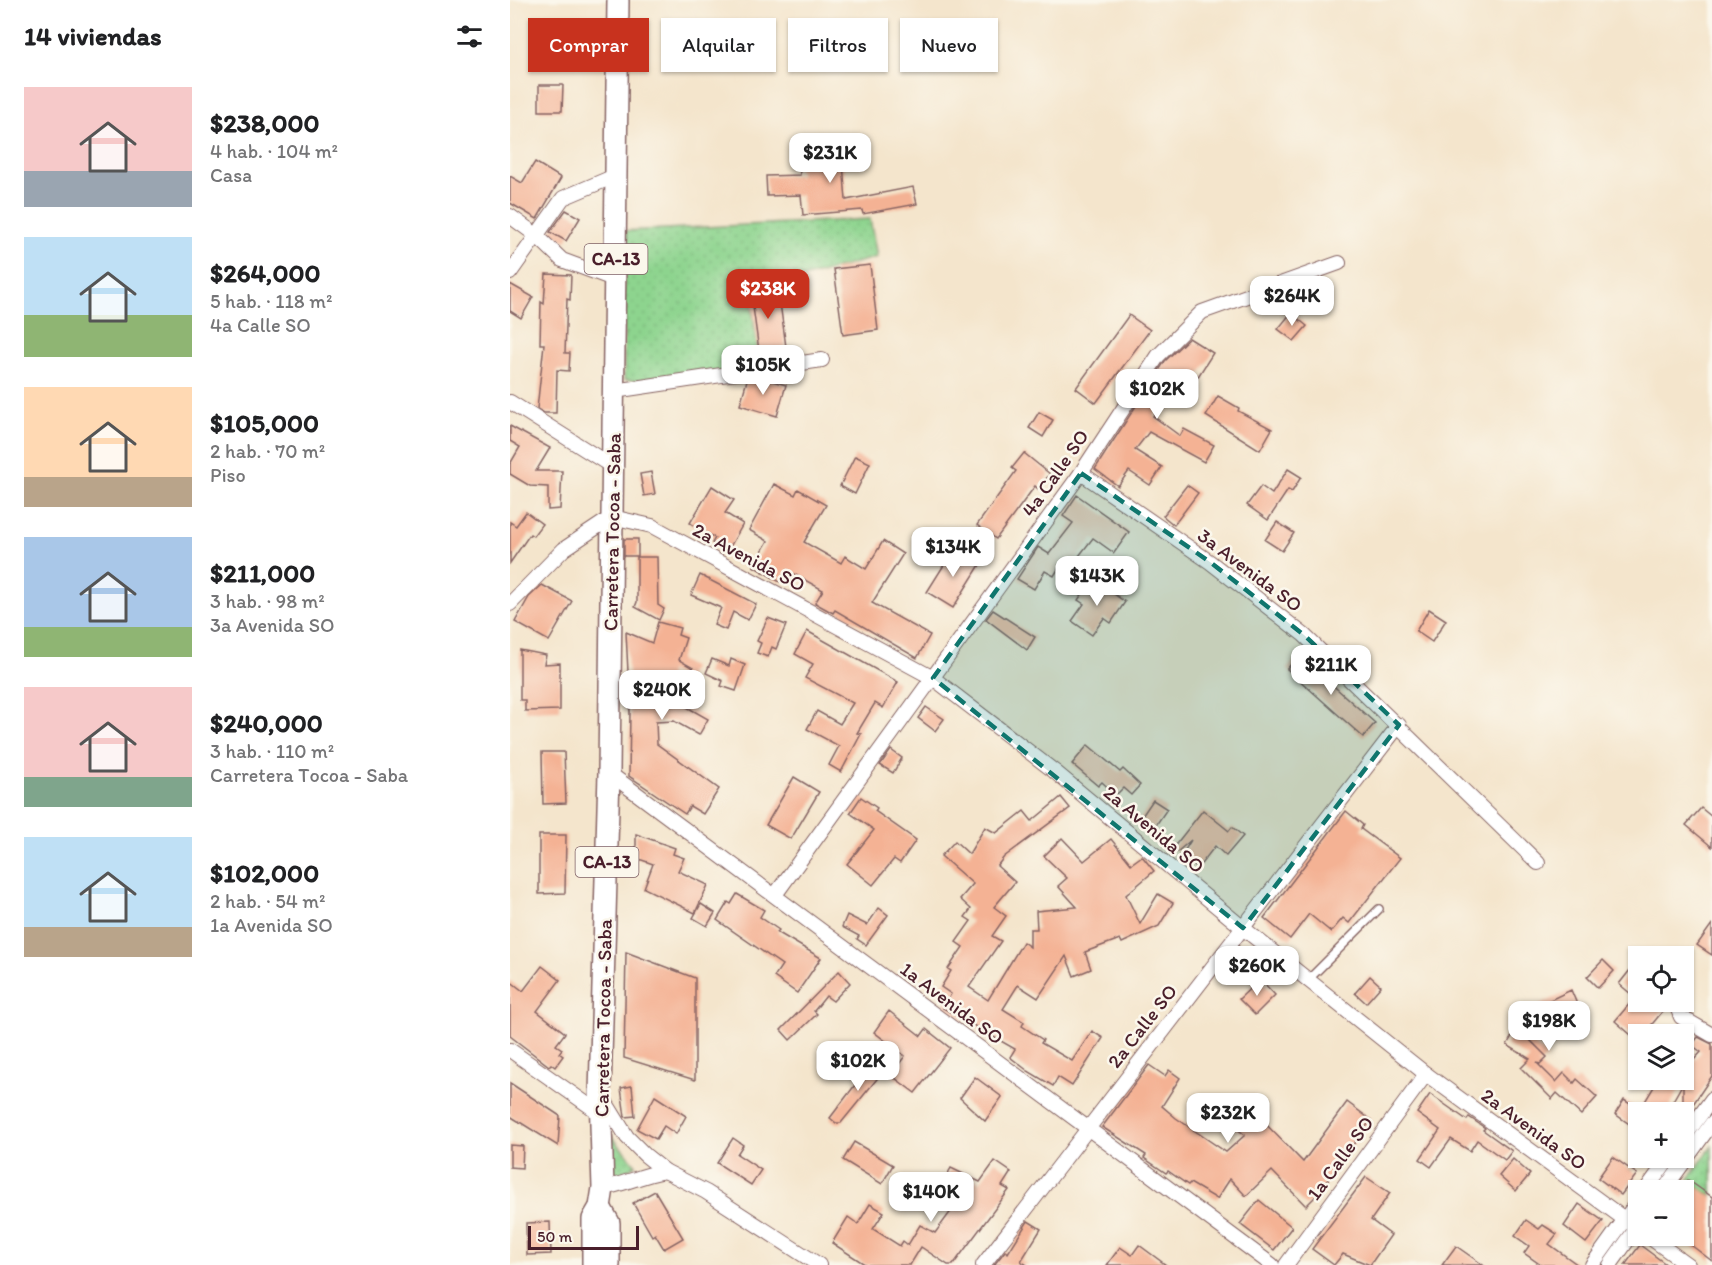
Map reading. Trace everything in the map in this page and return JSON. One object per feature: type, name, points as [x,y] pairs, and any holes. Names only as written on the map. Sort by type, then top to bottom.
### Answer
[{"type":"main road","name":"Carretera Tocoa - Saba","points":[[609,1265],[609,1222],[601,1198],[600,1093],[609,773],[618,0]]},
{"type":"main road","name":"Carretera Tocoa - Saba","points":[[593,1265],[593,1219],[601,1198]]},
{"type":"street","points":[[510,273],[563,198],[617,175]]},
{"type":"street","points":[[510,216],[536,234],[562,260],[616,280]]},
{"type":"street","name":"4a Calle SO","points":[[775,895],[1081,473],[1158,356],[1202,312],[1339,263]]},
{"type":"street","points":[[614,391],[822,360]]},
{"type":"street","points":[[510,402],[613,467]]},
{"type":"street","name":"3a Avenida SO","points":[[1081,473],[1210,562],[1304,635],[1399,724],[1538,863]]},
{"type":"street","points":[[512,596],[564,549],[612,517]]},
{"type":"street","name":"2a Avenida SO","points":[[612,517],[652,526],[933,678],[1054,771],[1243,928],[1426,1074],[1628,1221]]},
{"type":"street","name":"2a Calle SO","points":[[983,1265],[1399,724]]},
{"type":"street","name":"1a Avenida SO","points":[[609,773],[1272,1265]]},
{"type":"street","points":[[1679,1012],[1681,1017],[1712,1035]]},
{"type":"street","points":[[510,1050],[601,1114]]},
{"type":"street","name":"1a Calle SO","points":[[1286,1265],[1426,1074]]},
{"type":"street","points":[[600,1093],[627,1137],[665,1171],[706,1192],[819,1265]]},
{"type":"street","points":[[1694,1124],[1712,1099]]},
{"type":"street","points":[[1671,1180],[1712,1123]]},
{"type":"street","points":[[601,1198],[618,1185],[641,1175],[665,1171]]},
{"type":"street","points":[[1592,1265],[1628,1215]]},
{"type":"street","points":[[1610,1265],[1628,1244]]},
{"type":"street","name":"2a Avenida SO","points":[[1662,1246],[1688,1265]]},
{"type":"lane","points":[[1308,980],[1379,909]]},
{"type":"highlighted area","points":[[1081,473],[1210,562],[1304,635],[1399,725],[1243,928],[933,678]]},
{"type":"green space","points":[[870,219],[877,257],[750,293],[762,383],[624,380],[624,231]]},
{"type":"green space","points":[[606,1130],[636,1165],[611,1179]]},
{"type":"green space","points":[[1712,1146],[1712,1197],[1694,1184],[1694,1180],[1688,1180]]},
{"type":"building","points":[[539,85],[563,85],[562,111],[539,111]]},
{"type":"building","points":[[841,140],[846,200],[913,187],[917,204],[863,214],[862,210],[803,215],[801,195],[767,196],[766,176],[800,175],[797,144]]},
{"type":"building","points":[[535,162],[561,178],[537,219],[510,203],[510,176],[522,183]]},
{"type":"building","points":[[566,210],[580,218],[566,241],[550,232]]},
{"type":"building","points":[[870,265],[878,330],[843,335],[834,269]]},
{"type":"building","points":[[546,274],[571,275],[570,300],[567,299],[565,353],[570,353],[569,371],[557,370],[556,413],[544,413],[537,409],[544,344],[540,344],[541,302],[544,304]]},
{"type":"building","points":[[510,284],[533,297],[521,318],[510,311]]},
{"type":"building","points":[[778,288],[786,347],[759,351],[751,292]]},
{"type":"building","points":[[1291,313],[1307,326],[1294,341],[1278,329]]},
{"type":"building","points":[[1129,315],[1150,330],[1096,403],[1076,388]]},
{"type":"building","points":[[1189,338],[1213,353],[1192,386],[1182,380],[1153,416],[1180,436],[1184,429],[1214,445],[1204,462],[1149,432],[1135,450],[1162,467],[1150,485],[1129,471],[1118,486],[1095,469],[1165,361]]},
{"type":"building","points":[[762,378],[786,385],[777,416],[740,405],[747,380]]},
{"type":"building","points":[[1218,396],[1239,408],[1238,411],[1272,429],[1260,450],[1206,416]]},
{"type":"building","points":[[1039,412],[1053,420],[1043,437],[1029,428]]},
{"type":"building","points":[[510,426],[550,448],[536,471],[562,471],[560,509],[548,510],[548,487],[530,486],[510,474],[510,464],[520,447],[510,441]]},
{"type":"building","points":[[1024,453],[1050,474],[1038,489],[1035,486],[996,539],[977,525],[1016,471],[1012,468]]},
{"type":"building","points":[[855,456],[870,463],[855,494],[840,486]]},
{"type":"building","points":[[1288,469],[1301,477],[1292,492],[1288,490],[1268,520],[1247,505],[1261,486],[1272,494]]},
{"type":"building","points":[[651,472],[655,494],[644,496],[640,474]]},
{"type":"building","points":[[774,484],[795,495],[798,489],[826,505],[804,542],[841,563],[845,556],[866,569],[883,541],[903,554],[872,603],[930,635],[917,658],[835,610],[833,613],[815,603],[823,590],[787,570],[780,582],[753,566],[768,541],[749,530]]},
{"type":"building","points":[[1187,485],[1198,493],[1174,525],[1163,516]]},
{"type":"building","points":[[712,486],[734,500],[725,513],[743,524],[727,552],[712,543],[715,538],[690,523]]},
{"type":"building","points":[[1077,495],[1129,532],[1114,553],[1093,538],[1072,565],[1064,559],[1054,576],[1045,571],[1034,589],[1017,579],[1038,547],[1049,554],[1073,523],[1063,516]]},
{"type":"building","points":[[526,512],[542,524],[533,536],[530,534],[510,563],[510,522],[516,526]]},
{"type":"building","points":[[1277,522],[1294,533],[1282,551],[1265,540]]},
{"type":"building","points":[[624,539],[638,539],[638,556],[624,556]]},
{"type":"building","points":[[954,549],[980,565],[953,608],[927,592]]},
{"type":"building","points":[[637,557],[657,557],[658,605],[664,609],[659,620],[635,607]]},
{"type":"building","points":[[700,575],[756,604],[748,620],[733,612],[726,630],[714,625],[721,608],[691,595]]},
{"type":"building","points":[[1093,579],[1125,602],[1111,623],[1104,618],[1092,635],[1072,621],[1084,604],[1078,600]]},
{"type":"building","points":[[542,585],[572,601],[549,641],[515,622],[529,597]]},
{"type":"building","points":[[1429,609],[1446,620],[1432,642],[1416,631]]},
{"type":"building","points":[[993,610],[1035,637],[1027,650],[986,619]]},
{"type":"building","points":[[768,618],[786,625],[776,649],[772,647],[768,657],[757,653],[761,643],[757,641]]},
{"type":"building","points":[[658,622],[680,628],[678,635],[686,638],[679,660],[693,668],[686,680],[669,671],[671,698],[708,719],[699,735],[674,721],[656,722],[657,744],[719,789],[703,814],[690,806],[685,814],[629,776],[630,712],[626,632],[652,643]]},
{"type":"building","points":[[807,631],[898,682],[883,708],[875,703],[857,733],[861,734],[841,772],[829,765],[839,746],[807,729],[817,711],[840,724],[853,703],[805,678],[813,664],[795,654]]},
{"type":"building","points":[[520,650],[546,655],[544,664],[560,663],[560,710],[525,711],[525,700],[520,700]]},
{"type":"building","points":[[1299,655],[1375,723],[1363,737],[1287,669]]},
{"type":"building","points":[[712,659],[729,666],[731,659],[745,665],[736,691],[721,686],[723,681],[706,673]]},
{"type":"building","points":[[926,707],[944,719],[935,731],[918,718]]},
{"type":"building","points":[[1088,745],[1120,772],[1123,769],[1140,785],[1131,795],[1123,788],[1116,795],[1102,782],[1098,786],[1072,764]]},
{"type":"building","points":[[891,750],[902,758],[893,773],[880,765]]},
{"type":"building","points":[[542,752],[564,752],[566,803],[543,804]]},
{"type":"building","points":[[794,777],[819,792],[791,839],[766,825]]},
{"type":"building","points":[[861,797],[877,808],[875,811],[916,840],[900,863],[894,859],[873,885],[847,864],[874,830],[850,813]]},
{"type":"building","points":[[1061,797],[1070,808],[1004,857],[997,866],[1015,882],[994,907],[1006,916],[992,936],[1001,941],[969,987],[988,1000],[1023,942],[1030,947],[1030,929],[1037,929],[1036,911],[1077,907],[1058,886],[1067,878],[1044,856],[1062,838],[1084,861],[1111,839],[1131,864],[1142,856],[1154,871],[1126,895],[1140,924],[1158,894],[1173,903],[1159,926],[1122,943],[1120,939],[1085,952],[1091,969],[1074,976],[1066,956],[1038,998],[1018,985],[1003,1009],[1024,1022],[1022,1026],[1043,1040],[1041,1043],[1072,1061],[1092,1031],[1103,1038],[1072,1086],[1058,1077],[1053,1086],[1028,1071],[1010,1057],[1015,1049],[943,1008],[951,994],[941,987],[951,971],[948,969],[963,947],[956,942],[971,921],[965,917],[971,909],[960,899],[973,884],[941,856],[955,841],[969,854],[985,827],[996,833],[1024,811],[1032,821]]},
{"type":"building","points":[[1153,800],[1167,809],[1154,828],[1140,819]]},
{"type":"building","points":[[1701,808],[1712,817],[1712,847],[1686,825]]},
{"type":"building","points":[[1203,810],[1229,831],[1232,827],[1243,836],[1226,856],[1215,846],[1198,868],[1182,855],[1191,840],[1177,852],[1173,848]]},
{"type":"building","points":[[1346,811],[1363,825],[1361,829],[1400,858],[1349,923],[1343,918],[1331,932],[1309,914],[1290,939],[1264,918]]},
{"type":"building","points":[[636,834],[675,848],[673,854],[684,858],[678,871],[708,885],[695,913],[644,888],[653,864],[636,858]]},
{"type":"building","points":[[539,835],[566,835],[565,893],[539,894]]},
{"type":"building","points":[[737,894],[764,910],[760,917],[779,930],[777,932],[821,958],[797,993],[774,977],[782,965],[717,920],[728,902],[731,904]]},
{"type":"building","points":[[701,904],[715,913],[707,926],[693,918]]},
{"type":"building","points":[[879,908],[888,915],[866,945],[857,939],[859,936],[842,927],[847,915],[867,925]]},
{"type":"building","points":[[1712,924],[1712,955],[1697,945]]},
{"type":"building","points":[[626,952],[695,978],[695,1080],[624,1058]]},
{"type":"building","points":[[1603,960],[1614,971],[1598,988],[1587,977]]},
{"type":"building","points":[[542,966],[560,980],[537,1011],[565,1033],[556,1045],[562,1049],[559,1053],[563,1056],[555,1067],[551,1064],[549,1066],[510,1036],[510,981],[523,991]]},
{"type":"building","points":[[839,971],[850,983],[833,1001],[826,996],[814,1011],[817,1014],[790,1040],[781,1030]]},
{"type":"building","points":[[1628,973],[1628,992],[1619,984]]},
{"type":"building","points":[[1370,976],[1381,986],[1366,1003],[1355,993]]},
{"type":"building","points":[[1260,979],[1275,995],[1255,1015],[1239,999]]},
{"type":"building","points":[[1571,990],[1579,1009],[1550,1023],[1544,1010],[1528,1038],[1547,1057],[1540,1064],[1537,1063],[1556,1082],[1564,1073],[1574,1083],[1577,1079],[1597,1097],[1581,1115],[1557,1093],[1552,1099],[1521,1068],[1530,1059],[1507,1045],[1520,1022],[1512,1019],[1518,1006],[1527,1011]]},
{"type":"building","points":[[1628,1006],[1628,1012],[1662,1012],[1652,1024],[1628,1024],[1628,1032],[1615,1021]]},
{"type":"building","points":[[889,1011],[921,1036],[926,1029],[950,1048],[915,1093],[891,1075],[905,1056],[874,1032]]},
{"type":"building","points":[[1698,1037],[1712,1044],[1712,1076],[1694,1103],[1683,1102],[1683,1090],[1694,1090],[1694,1060],[1701,1052],[1694,1047]]},
{"type":"building","points":[[874,1060],[885,1069],[841,1123],[836,1123],[830,1118]]},
{"type":"building","points":[[1149,1065],[1165,1076],[1169,1070],[1180,1078],[1162,1106],[1226,1152],[1245,1135],[1227,1121],[1245,1096],[1256,1104],[1251,1109],[1303,1162],[1347,1102],[1371,1120],[1324,1185],[1326,1186],[1306,1206],[1272,1171],[1246,1196],[1230,1179],[1217,1199],[1190,1183],[1188,1185],[1168,1171],[1166,1173],[1144,1158],[1146,1155],[1102,1127]]},
{"type":"building","points":[[975,1077],[1002,1097],[985,1121],[960,1098]]},
{"type":"building","points":[[510,1083],[560,1116],[558,1146],[510,1116]]},
{"type":"building","points":[[632,1086],[635,1116],[625,1117],[621,1088]]},
{"type":"building","points":[[1652,1090],[1679,1090],[1672,1102],[1645,1102]]},
{"type":"building","points":[[1430,1094],[1467,1120],[1469,1117],[1485,1128],[1483,1130],[1512,1151],[1505,1160],[1477,1140],[1470,1151],[1451,1139],[1431,1167],[1420,1159],[1440,1130],[1417,1113]]},
{"type":"building","points":[[655,1096],[686,1116],[676,1134],[664,1126],[656,1139],[637,1129]]},
{"type":"building","points":[[1624,1100],[1628,1103],[1628,1123],[1615,1114]]},
{"type":"building","points":[[733,1138],[743,1145],[737,1154],[761,1170],[751,1185],[717,1163]]},
{"type":"building","points":[[854,1142],[893,1165],[882,1184],[843,1160]]},
{"type":"building","points":[[510,1145],[523,1146],[522,1168],[510,1167]]},
{"type":"building","points":[[1613,1157],[1637,1174],[1632,1180],[1628,1180],[1628,1186],[1621,1195],[1598,1178]]},
{"type":"building","points":[[1513,1159],[1530,1174],[1516,1191],[1499,1176]]},
{"type":"building","points":[[995,1161],[1011,1172],[1002,1186],[1009,1190],[953,1265],[948,1265],[921,1247],[910,1265],[866,1265],[832,1243],[848,1217],[858,1224],[870,1204],[884,1212],[873,1229],[900,1246],[903,1241],[908,1245],[920,1225],[935,1233],[952,1210],[935,1196],[951,1168],[980,1182]]},
{"type":"building","points":[[1366,1177],[1390,1193],[1371,1220],[1391,1235],[1370,1265],[1343,1254],[1334,1265],[1312,1249]]},
{"type":"building","points":[[1694,1184],[1712,1197],[1712,1261],[1692,1246]]},
{"type":"building","points":[[655,1191],[683,1238],[664,1249],[655,1234],[652,1236],[633,1203]]},
{"type":"building","points":[[1259,1200],[1292,1227],[1274,1250],[1240,1224]]},
{"type":"building","points":[[1579,1204],[1603,1221],[1586,1243],[1564,1226]]},
{"type":"building","points":[[1526,1220],[1539,1229],[1543,1225],[1557,1234],[1549,1244],[1578,1265],[1541,1265],[1524,1253],[1529,1246],[1515,1236]]},
{"type":"building","points":[[1028,1221],[1041,1229],[1021,1261],[1027,1265],[994,1265],[1005,1251],[1008,1253]]},
{"type":"building","points":[[550,1222],[551,1254],[527,1255],[526,1223]]},
{"type":"building","points":[[1139,1245],[1166,1265],[1107,1265],[1120,1247],[1132,1255]]},
{"type":"building","points":[[1456,1246],[1483,1265],[1442,1265]]},
{"type":"building","points":[[1641,1246],[1667,1265],[1625,1265]]}]
